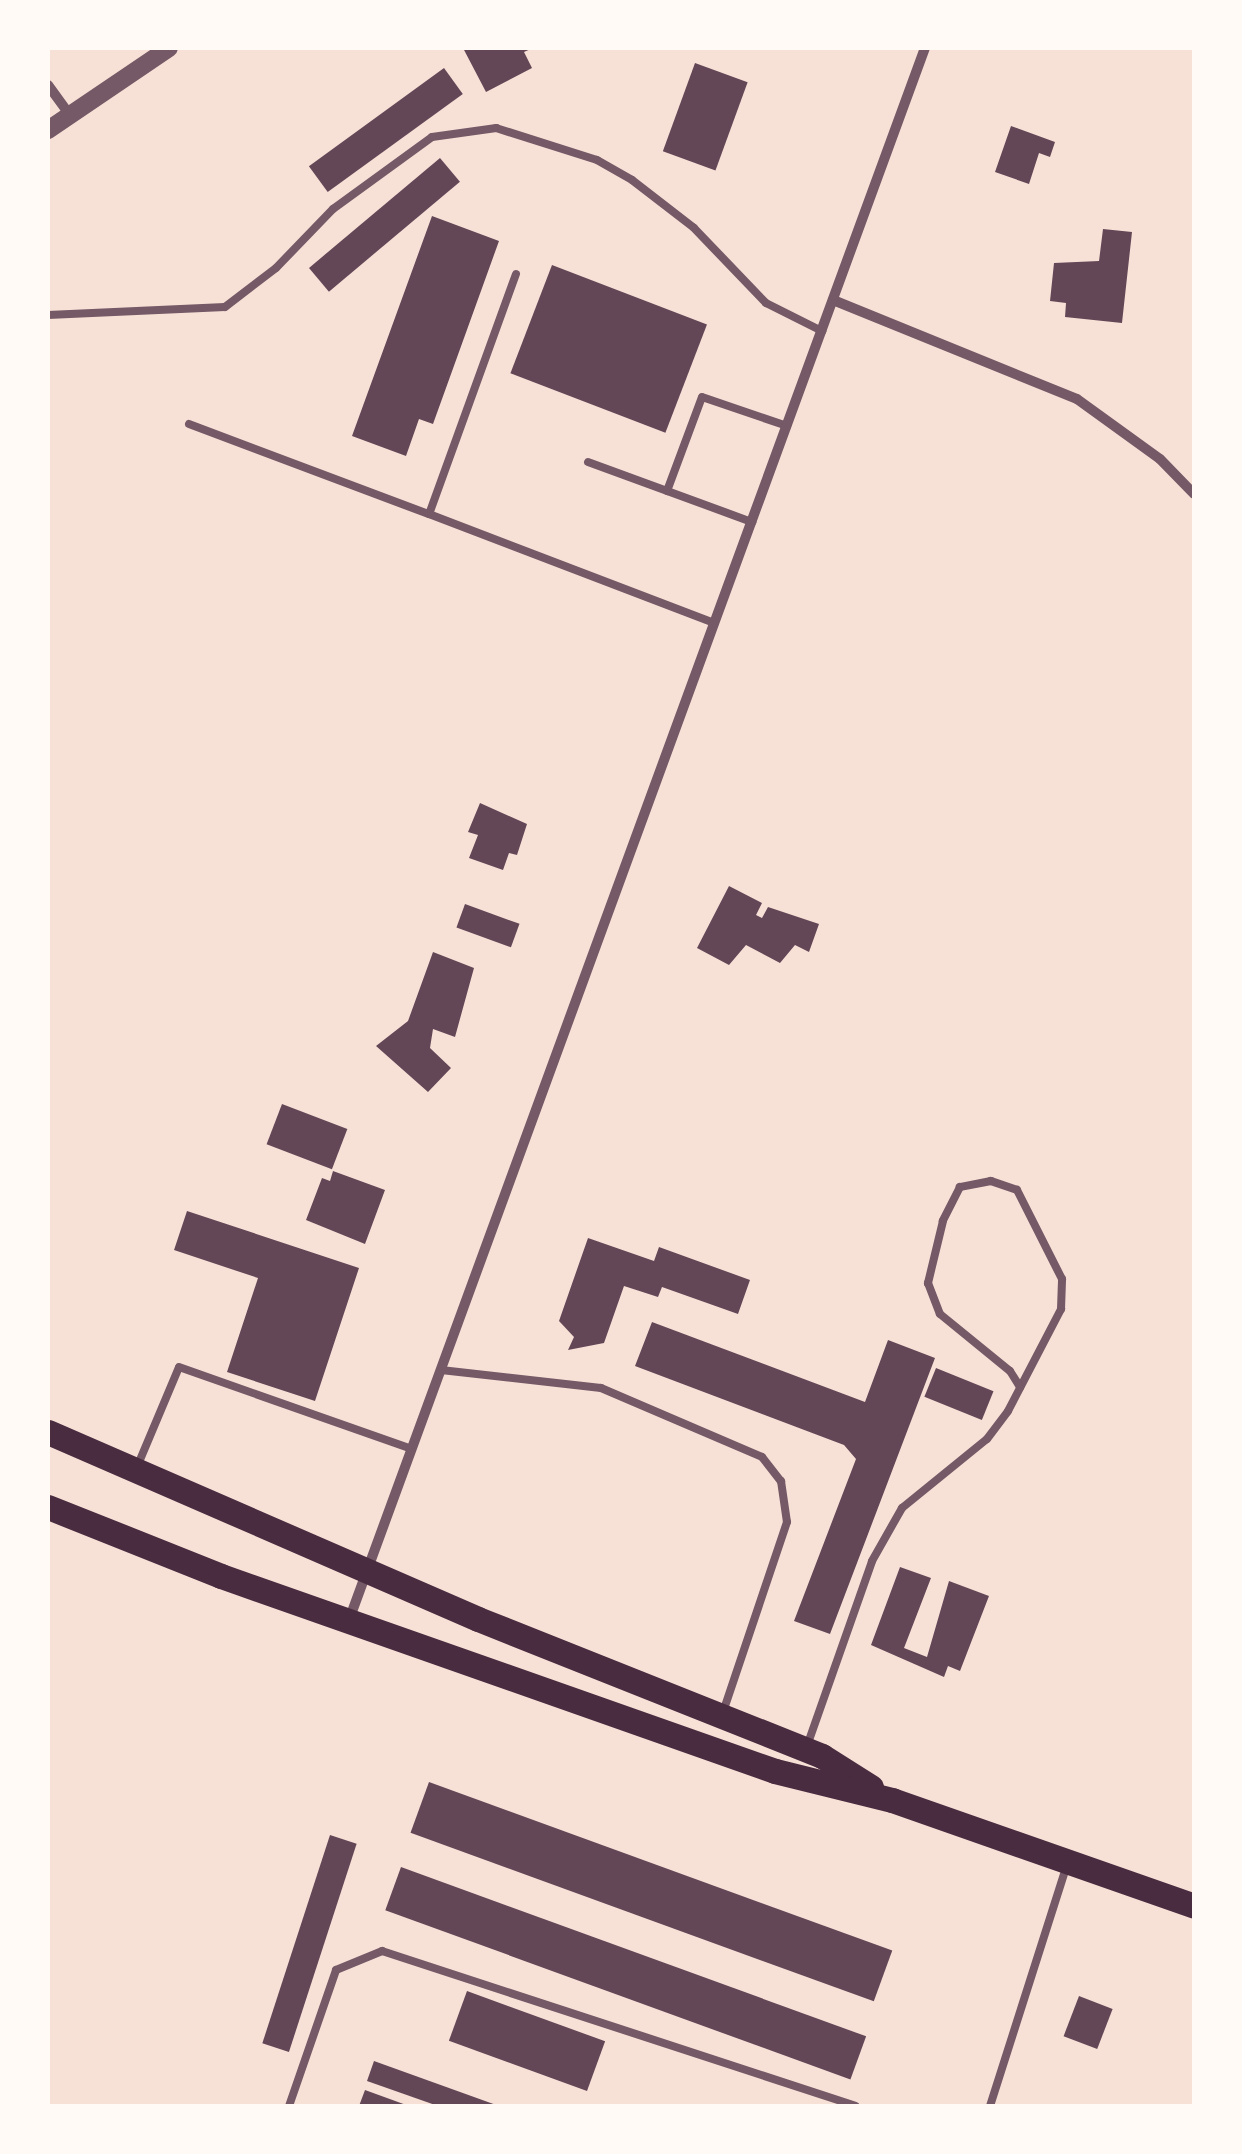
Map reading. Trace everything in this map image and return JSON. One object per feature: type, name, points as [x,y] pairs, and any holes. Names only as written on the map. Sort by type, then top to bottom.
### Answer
[{"type":"main road","points":[[48,1432],[367,1571],[805,1750],[892,1800]]},
{"type":"main road","points":[[48,1507],[349,1621],[776,1771],[892,1800],[1194,1906]]},
{"type":"street","points":[[48,130],[169,48]]},
{"type":"street","points":[[349,1621],[925,48]]},
{"type":"street","points":[[48,84],[70,115]]},
{"type":"street","points":[[833,300],[1077,399],[1160,459],[1194,494]]},
{"type":"lane","points":[[48,314],[225,307],[276,268],[333,209],[432,137],[496,128],[597,160],[632,180],[694,228],[766,303],[822,331]]},
{"type":"lane","points":[[430,514],[516,274]]},
{"type":"lane","points":[[667,491],[702,397],[787,426]]},
{"type":"lane","points":[[189,424],[714,623]]},
{"type":"lane","points":[[588,462],[752,522]]},
{"type":"lane","points":[[805,1750],[872,1561],[902,1508],[987,1439],[1020,1387],[1062,1309],[1062,1279],[1018,1190],[991,1181],[960,1187],[942,1221],[928,1283],[940,1314],[1010,1370],[1020,1387]]},
{"type":"lane","points":[[135,1472],[178,1367],[412,1449]]},
{"type":"lane","points":[[441,1370],[601,1388],[762,1457],[781,1481],[787,1522],[722,1716]]},
{"type":"lane","points":[[990,2106],[1068,1860]]},
{"type":"lane","points":[[289,2106],[336,1970],[382,1951],[855,2106]]},
{"type":"building","points":[[463,48],[533,48],[524,52],[532,68],[486,92]]},
{"type":"building","points":[[695,63],[748,82],[715,170],[663,151]]},
{"type":"building","points":[[444,68],[463,94],[328,192],[309,166]]},
{"type":"building","points":[[1011,126],[1055,142],[1050,157],[1039,153],[1029,184],[995,172]]},
{"type":"building","points":[[440,158],[460,182],[329,292],[309,268]]},
{"type":"building","points":[[432,216],[499,241],[433,424],[419,419],[406,456],[352,436]]},
{"type":"building","points":[[1103,229],[1132,232],[1122,323],[1065,317],[1066,303],[1050,301],[1054,263],[1099,261]]},
{"type":"building","points":[[552,265],[707,324],[665,433],[510,373]]},
{"type":"building","points":[[480,803],[527,824],[517,855],[509,853],[503,870],[469,858],[478,835],[468,832]]},
{"type":"building","points":[[729,886],[762,903],[756,915],[762,918],[768,907],[819,924],[809,952],[795,945],[780,963],[746,945],[729,965],[697,948]]},
{"type":"building","points":[[465,904],[520,924],[511,947],[456,927]]},
{"type":"building","points":[[433,952],[474,968],[455,1037],[433,1029],[430,1048],[451,1068],[428,1092],[376,1046],[408,1021]]},
{"type":"building","points":[[282,1104],[347,1129],[332,1169],[267,1144]]},
{"type":"building","points":[[333,1171],[385,1190],[365,1244],[306,1220],[322,1178],[330,1181]]},
{"type":"building","points":[[187,1211],[359,1268],[315,1401],[227,1372],[258,1278],[174,1250]]},
{"type":"building","points":[[588,1238],[654,1261],[659,1247],[750,1280],[738,1314],[662,1287],[658,1297],[624,1286],[604,1343],[568,1350],[574,1337],[559,1321]]},
{"type":"building","points":[[652,1322],[865,1402],[888,1340],[935,1358],[830,1634],[794,1621],[856,1459],[844,1445],[635,1366]]},
{"type":"building","points":[[936,1368],[993,1391],[982,1420],[924,1397]]},
{"type":"building","points":[[900,1567],[931,1578],[904,1648],[927,1657],[949,1581],[989,1596],[960,1671],[948,1666],[944,1677],[871,1645]]},
{"type":"building","points":[[429,1782],[892,1951],[874,2001],[411,1833]]},
{"type":"building","points":[[330,1835],[357,1844],[289,2052],[262,2043]]},
{"type":"building","points":[[401,1867],[866,2036],[850,2080],[385,1910]]},
{"type":"building","points":[[467,1991],[605,2041],[587,2091],[449,2041]]},
{"type":"building","points":[[1079,1996],[1113,2009],[1097,2049],[1064,2036]]},
{"type":"building","points":[[374,2061],[499,2106],[438,2106],[367,2081]]},
{"type":"building","points":[[365,2090],[409,2106],[359,2106]]}]
